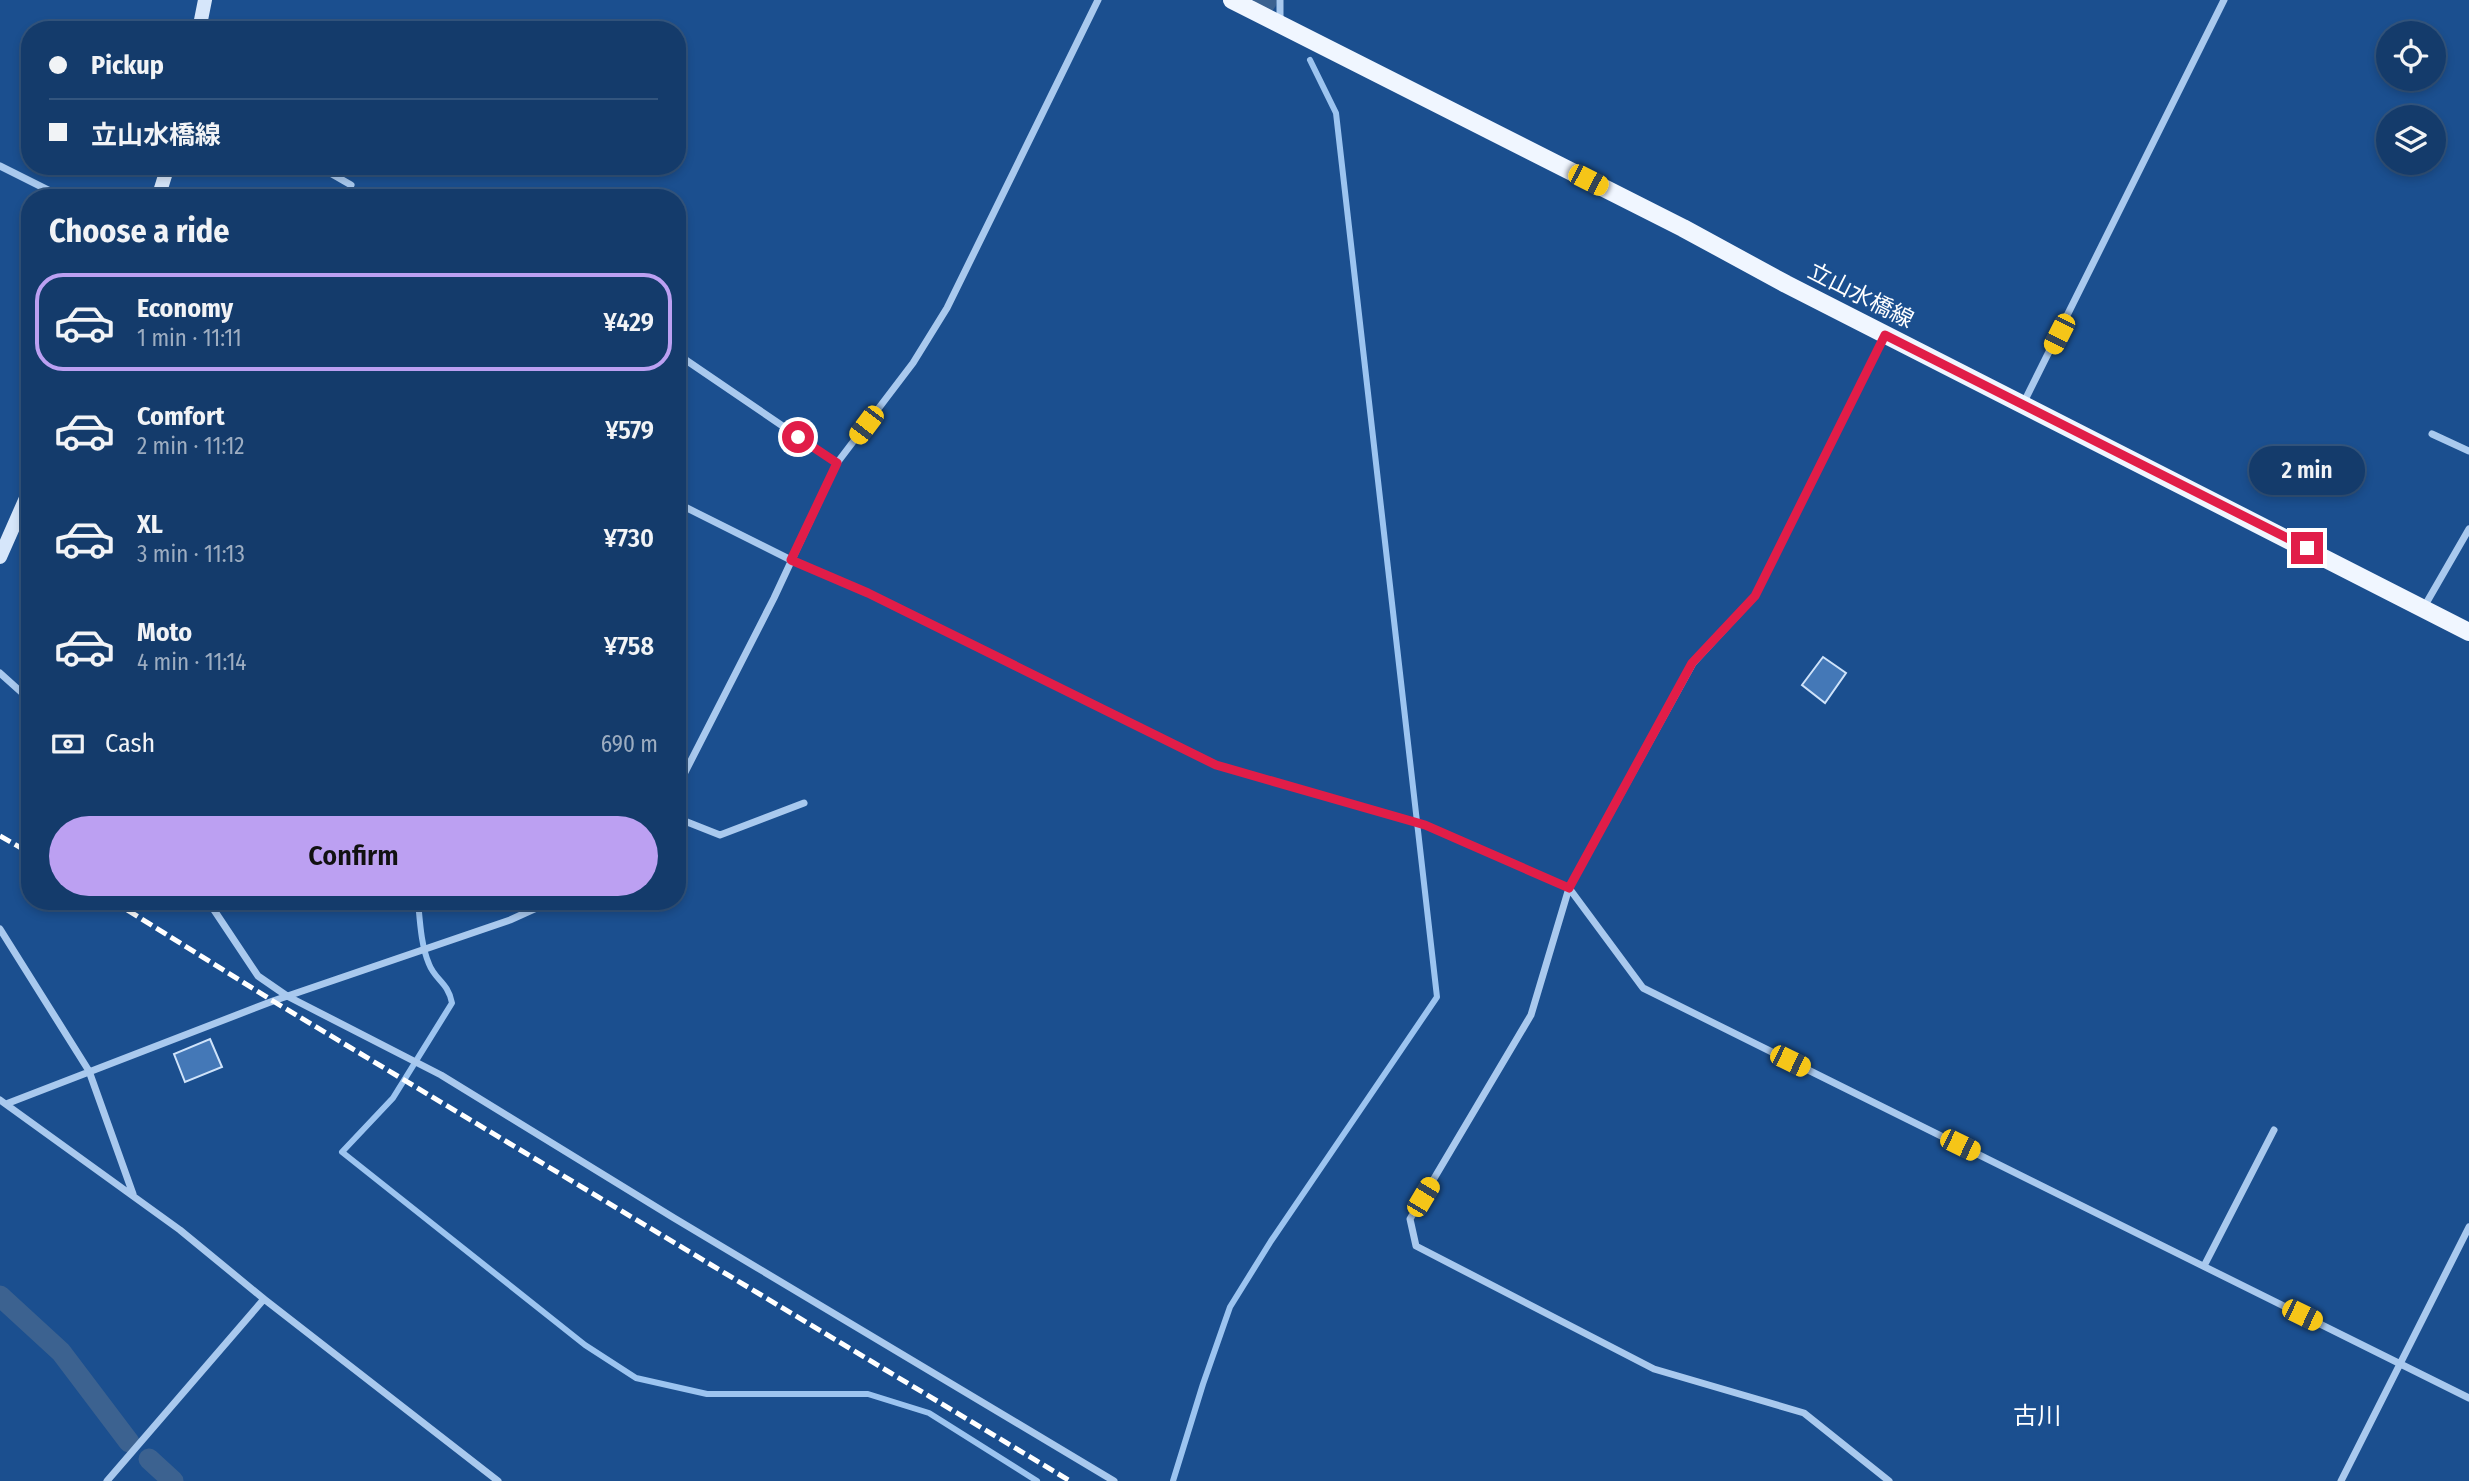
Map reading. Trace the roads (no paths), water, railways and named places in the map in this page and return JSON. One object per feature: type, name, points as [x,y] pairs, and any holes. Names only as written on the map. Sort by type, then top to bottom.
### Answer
[{"type":"main road","points":[[201,21],[205,0]]},
{"type":"main road","name":"立山水橋線","points":[[1232,0],[2469,632]]},
{"type":"main road","points":[[0,557],[21,509]]},
{"type":"street","points":[[686,770],[837,463],[913,363],[947,308],[1098,0]]},
{"type":"street","points":[[1280,0],[1280,23]]},
{"type":"street","points":[[2023,405],[2224,0]]},
{"type":"street","points":[[0,166],[46,189]]},
{"type":"street","points":[[334,175],[351,185]]},
{"type":"street","points":[[1885,335],[1755,596],[1692,663],[1569,888],[1531,1015],[1409,1219],[1416,1246],[1654,1369],[1804,1413],[1889,1481]]},
{"type":"street","points":[[686,360],[837,463]]},
{"type":"street","points":[[2432,434],[2469,451]]},
{"type":"street","points":[[686,508],[791,560],[868,593],[1216,765],[1425,825],[1569,888],[1643,988],[2469,1398]]},
{"type":"street","points":[[2423,608],[2469,529]]},
{"type":"street","points":[[0,673],[21,691]]},
{"type":"street","points":[[686,822],[720,835],[804,803]]},
{"type":"street","points":[[214,910],[258,976],[287,996],[441,1075],[674,1219],[1114,1481]]},
{"type":"street","points":[[3,1102],[287,996],[510,920],[532,910]]},
{"type":"street","points":[[0,929],[89,1071],[134,1195]]},
{"type":"street","points":[[3,1102],[180,1230],[264,1299],[498,1481]]},
{"type":"street","points":[[2204,1266],[2274,1130]]},
{"type":"street","points":[[2341,1481],[2469,1227]]},
{"type":"street","points":[[107,1481],[264,1299]]},
{"type":"waterway","points":[[1173,1481],[1230,1307],[1271,1241],[1437,997],[1336,113],[1310,60]]},
{"type":"waterway","points":[[419,910],[426,957],[448,990],[452,1003],[393,1098],[342,1152],[585,1345],[636,1378],[707,1394],[868,1394],[929,1413],[1037,1481]]},
{"type":"waterway","points":[[0,1296],[61,1352],[129,1442]]},
{"type":"waterway","points":[[149,1459],[173,1481]]},
{"type":"railway","points":[[0,836],[21,848]]},
{"type":"railway","points":[[127,910],[273,1001],[1070,1481]]},
{"type":"district","name":"古川","points":[[2037,1416]]}]
